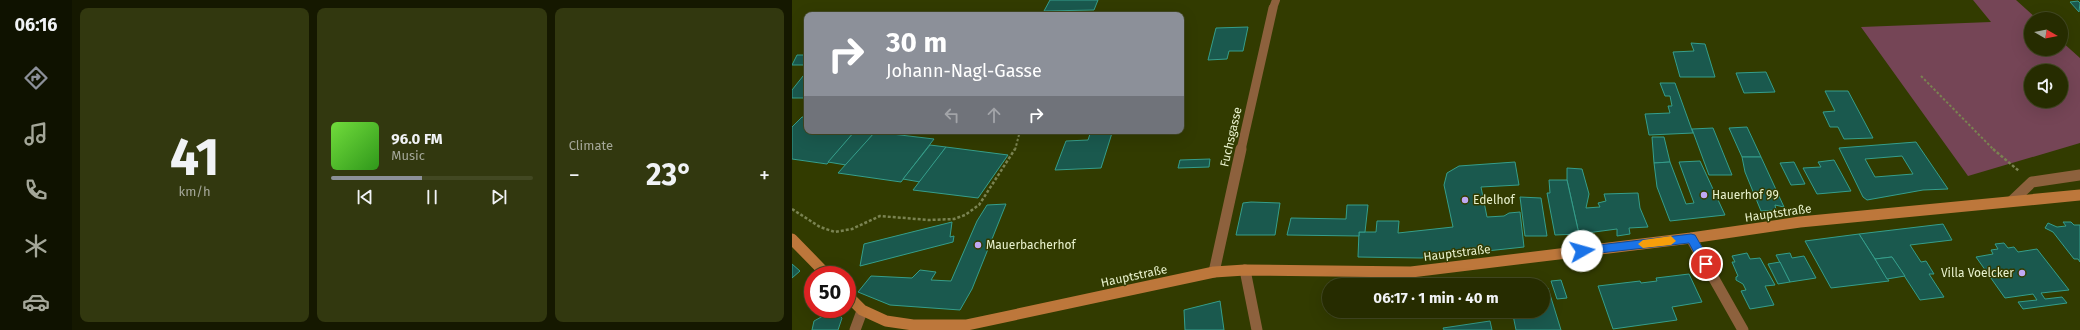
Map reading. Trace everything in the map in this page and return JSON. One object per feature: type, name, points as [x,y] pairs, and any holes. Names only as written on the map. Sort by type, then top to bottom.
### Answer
[{"type":"main road","name":"Hauptstraße","points":[[856,305],[862,311],[882,320],[934,327],[967,325],[1214,272],[1245,270],[1411,272],[1691,238],[1800,222],[2080,195]]},
{"type":"main road","points":[[792,239],[818,266]]},
{"type":"street","name":"Fuchsgasse","points":[[1214,272],[1275,4]]},
{"type":"street","points":[[2012,201],[2032,182],[2080,175]]},
{"type":"street","points":[[1691,238],[1743,330]]},
{"type":"street","points":[[1245,270],[1257,330]]},
{"type":"street","points":[[855,330],[862,311]]},
{"type":"path","points":[[1921,76],[2000,156],[2032,182]]},
{"type":"path","points":[[792,209],[819,228],[832,232],[850,230],[881,216],[937,221],[961,216],[974,210],[1013,153],[1021,137],[1020,134]]},
{"type":"shaded area","points":[[1973,0],[2016,0],[2029,12],[2024,12],[2024,56],[2068,56],[2068,47],[2080,58],[2080,143],[1968,176],[1861,27],[1991,22]]},
{"type":"building","points":[[1050,0],[1098,0],[1094,10],[1044,11]]},
{"type":"building","points":[[2078,1],[2080,3],[2079,12],[2070,2]]},
{"type":"building","points":[[1248,27],[1243,51],[1229,51],[1227,59],[1208,60],[1216,28]]},
{"type":"building","points":[[1691,43],[1705,44],[1715,77],[1680,77],[1673,52],[1694,51]]},
{"type":"building","points":[[797,55],[804,55],[804,65],[792,65]]},
{"type":"building","points":[[1766,72],[1775,92],[1744,93],[1736,73]]},
{"type":"building","points":[[804,75],[804,98],[792,98],[792,90]]},
{"type":"building","points":[[1660,83],[1675,83],[1693,133],[1649,135],[1645,114],[1670,113],[1668,106],[1672,106],[1670,96],[1665,96]]},
{"type":"building","points":[[1825,91],[1848,91],[1873,138],[1844,139],[1838,127],[1830,127],[1823,112],[1835,111]]},
{"type":"building","points":[[802,117],[804,117],[804,134],[852,134],[827,164],[792,159],[792,127]]},
{"type":"building","points":[[1747,127],[1761,157],[1742,157],[1729,128]]},
{"type":"building","points":[[1713,128],[1732,175],[1709,175],[1692,129]]},
{"type":"building","points":[[852,134],[873,134],[846,165],[828,162]]},
{"type":"building","points":[[873,134],[892,134],[934,139],[901,182],[838,173]]},
{"type":"building","points":[[1090,134],[1112,134],[1101,168],[1055,170],[1066,141],[1088,140]]},
{"type":"building","points":[[1652,137],[1664,137],[1670,162],[1654,163]]},
{"type":"building","points":[[1916,142],[1948,189],[1923,190],[1867,200],[1863,197],[1839,148]],"holes":[[[1902,156],[1913,174],[1875,177],[1865,159]]]},
{"type":"building","points":[[930,145],[946,147],[920,182],[903,179]]},
{"type":"building","points":[[946,147],[1008,155],[978,198],[913,190]]},
{"type":"building","points":[[1742,157],[1761,157],[1784,207],[1775,205],[1776,210],[1761,211],[1745,172]]},
{"type":"building","points":[[1210,159],[1209,167],[1178,168],[1180,160]]},
{"type":"building","points":[[1834,160],[1851,191],[1817,194],[1803,168],[1821,167],[1818,162]]},
{"type":"building","name":"Hauerhof 99","points":[[1700,161],[1725,215],[1670,221],[1657,187],[1654,163],[1670,162],[1686,204],[1694,203],[1679,162]]},
{"type":"building","name":"Edelhof","points":[[1515,162],[1519,185],[1481,187],[1487,217],[1504,216],[1509,213],[1520,212],[1524,247],[1421,258],[1358,257],[1359,232],[1376,232],[1377,221],[1399,221],[1398,233],[1453,227],[1444,185],[1447,173],[1459,166]]},
{"type":"building","points":[[1794,162],[1805,184],[1791,185],[1780,163]]},
{"type":"building","points":[[1567,168],[1582,169],[1589,194],[1586,208],[1600,207],[1598,203],[1606,201],[1604,194],[1638,193],[1640,208],[1648,227],[1629,228],[1630,234],[1617,236],[1617,229],[1579,234],[1567,180]]},
{"type":"building","points":[[1549,180],[1567,180],[1579,234],[1555,235],[1547,193],[1550,193]]},
{"type":"building","points":[[1520,197],[1541,198],[1547,236],[1525,236]]},
{"type":"building","points":[[1243,203],[1280,203],[1275,235],[1236,235]]},
{"type":"building","name":"Mauerbacherhof","points":[[1006,204],[972,289],[960,310],[890,305],[858,292],[871,276],[912,278],[920,270],[936,272],[931,280],[951,281],[977,221],[987,205]]},
{"type":"building","points":[[1347,205],[1368,205],[1365,232],[1359,232],[1359,236],[1287,235],[1291,218],[1346,219]]},
{"type":"building","points":[[952,222],[950,237],[954,236],[953,242],[860,266],[864,244]]},
{"type":"building","points":[[2063,222],[2071,222],[2074,225],[2080,225],[2080,262],[2078,259],[2074,259],[2053,232],[2045,228],[2048,223],[2057,227],[2066,226]]},
{"type":"building","points":[[1943,224],[1952,240],[1910,245],[1921,262],[1926,261],[1934,274],[1929,274],[1944,297],[1920,300],[1892,257],[1875,259],[1859,234]]},
{"type":"building","points":[[1859,234],[1889,281],[1831,288],[1805,241]]},
{"type":"building","name":"Villa Voelcker","points":[[2004,243],[2008,248],[2014,247],[2018,252],[2037,249],[2069,290],[2041,293],[2045,299],[2062,297],[2067,303],[2023,309],[2018,302],[2037,300],[2033,294],[2005,298],[1976,257],[1993,254],[1991,250],[1998,249],[1995,244]]},
{"type":"building","points":[[1747,253],[1750,259],[1760,258],[1775,285],[1765,286],[1774,305],[1750,309],[1741,291],[1746,290],[1743,284],[1736,280],[1736,277],[1738,276],[1732,262],[1735,262],[1732,256]]},
{"type":"building","points":[[1790,253],[1792,258],[1804,256],[1816,278],[1790,282],[1776,255]]},
{"type":"building","points":[[1892,257],[1905,276],[1887,279],[1875,259]]},
{"type":"building","points":[[1780,262],[1790,282],[1778,284],[1768,264]]},
{"type":"building","points":[[792,264],[800,271],[792,278]]},
{"type":"building","points":[[1689,274],[1702,302],[1672,307],[1677,320],[1613,329],[1598,286],[1640,281],[1641,283],[1657,281],[1656,278]]},
{"type":"building","points":[[1561,280],[1567,298],[1557,299],[1551,281]]},
{"type":"building","points":[[1550,294],[1561,330],[1516,330],[1514,318],[1550,318]]},
{"type":"building","points":[[1220,301],[1224,330],[1185,330],[1184,310]]},
{"type":"building","points":[[819,318],[842,318],[838,330],[812,330],[814,321]]},
{"type":"building","points":[[1490,321],[1492,330],[1444,330],[1443,328]]},
{"type":"slow traffic","points":[[1643,244],[1671,241]]},
{"type":"place","name":"Hauerhof 99","points":[[1704,195]]},
{"type":"place","name":"Edelhof","points":[[1465,200]]},
{"type":"place","name":"Mauerbacherhof","points":[[978,245]]},
{"type":"place","name":"Villa Voelcker","points":[[2022,273]]},
{"type":"route","points":[[1582,251],[1691,238],[1706,264]]}]
